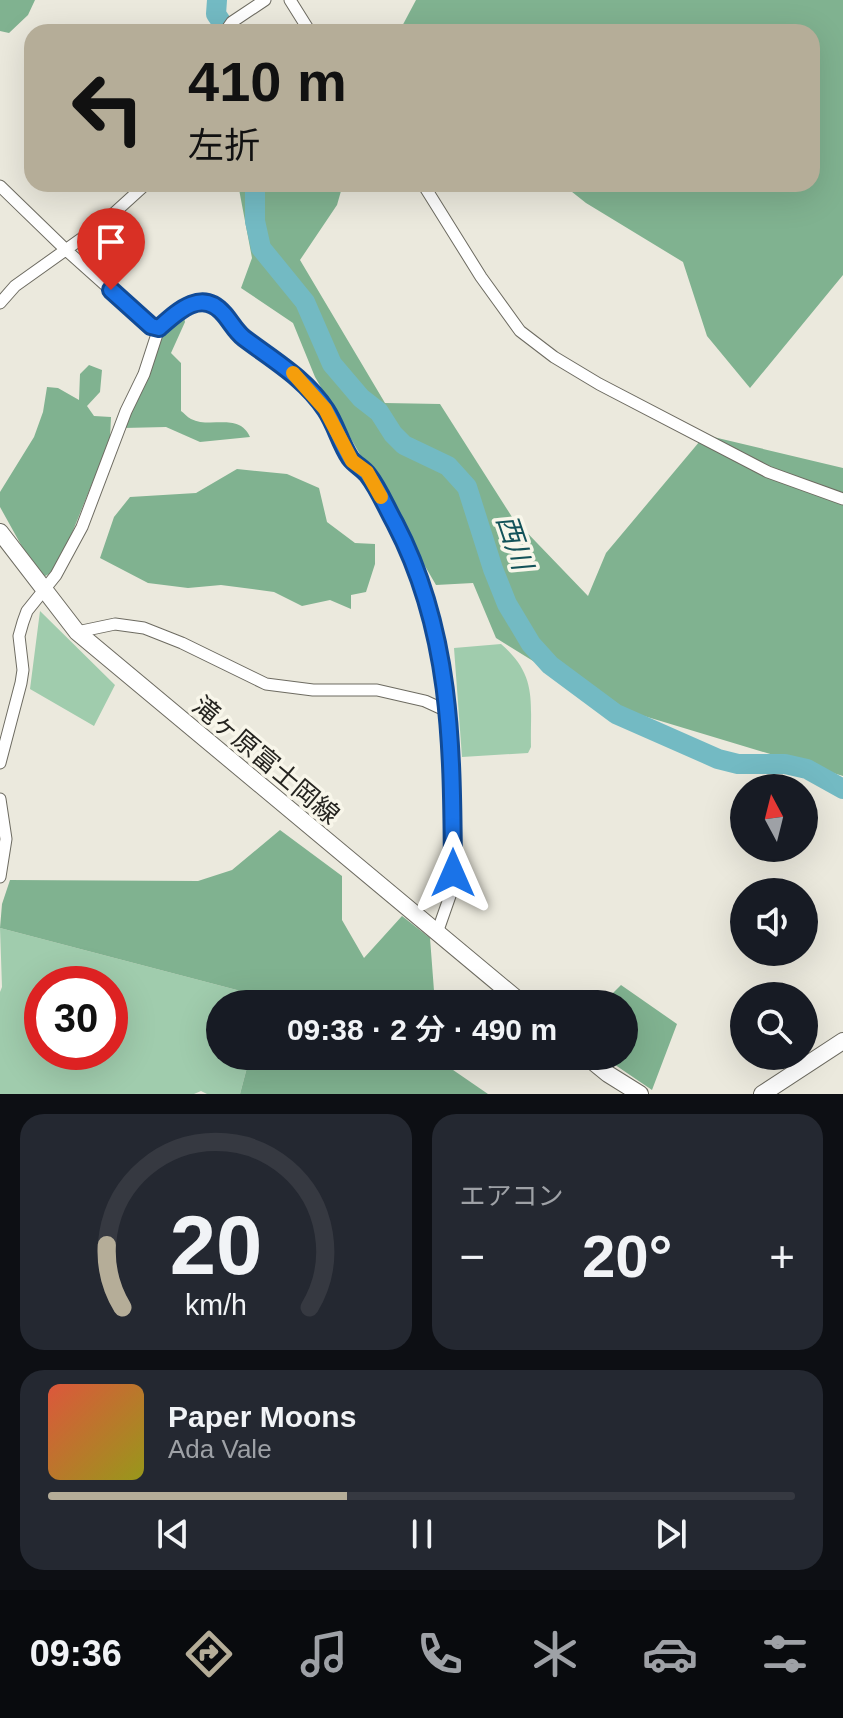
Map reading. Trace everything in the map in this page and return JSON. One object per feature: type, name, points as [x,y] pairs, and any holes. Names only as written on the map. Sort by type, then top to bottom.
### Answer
[{"type":"main road","name":"滝ヶ原富士岡線","points":[[0,532],[77,632],[506,990]]},
{"type":"main road","points":[[762,1094],[843,1041]]},
{"type":"main road","points":[[603,1070],[640,1094]]},
{"type":"street","points":[[233,24],[265,0]]},
{"type":"street","points":[[290,0],[305,24]]},
{"type":"street","points":[[0,186],[134,311],[151,326],[159,328]]},
{"type":"street","points":[[0,303],[15,286],[102,224],[137,192]]},
{"type":"street","points":[[428,192],[481,277],[520,331],[554,357],[599,384],[768,472],[843,499]]},
{"type":"street","points":[[0,763],[21,683],[23,670],[19,636],[27,611],[56,575],[82,527],[126,411],[144,374],[159,328],[190,304],[203,301],[213,304],[241,336],[290,370],[325,409],[352,461],[367,472],[383,500],[424,585],[437,635],[449,712],[452,758],[453,873],[451,893],[437,933]]},
{"type":"street","points":[[77,632],[115,624],[144,628],[266,684],[313,690],[377,690],[425,701],[449,712]]},
{"type":"street","points":[[0,799],[6,839],[0,877]]},
{"type":"green space","points":[[0,0],[35,0],[28,15],[9,33],[0,31]]},
{"type":"green space","points":[[416,0],[843,0],[843,275],[750,388],[707,336],[683,262],[572,192],[820,192],[820,24],[403,24]]},
{"type":"green space","points":[[240,192],[341,192],[337,205],[300,260],[385,403],[440,404],[512,517],[588,596],[606,553],[705,435],[843,468],[843,776],[601,703],[496,638],[473,583],[436,585],[315,377],[293,323],[241,288],[252,258]]},
{"type":"green space","points":[[183,312],[185,322],[171,353],[181,363],[181,411],[199,422],[239,425],[250,437],[200,442],[166,427],[123,428],[154,352]]},
{"type":"green space","points":[[89,365],[102,370],[100,392],[87,406],[94,416],[111,417],[110,439],[66,548],[54,571],[40,579],[0,507],[0,492],[34,437],[43,412],[47,387],[58,388],[79,400],[80,374]]},
{"type":"green space","points":[[237,469],[287,474],[319,488],[327,522],[355,543],[375,544],[375,564],[366,592],[351,595],[351,609],[330,600],[302,606],[274,592],[221,585],[188,588],[148,583],[100,558],[114,517],[130,497],[196,493]]},
{"type":"green space","points":[[40,611],[115,685],[94,726],[30,689]]},
{"type":"green space","points":[[501,644],[521,667],[530,690],[531,747],[528,753],[462,757],[454,648]]},
{"type":"green space","points":[[280,830],[342,876],[342,920],[364,958],[402,916],[430,938],[434,990],[237,990],[0,928],[2,904],[10,880],[198,881],[232,870]]},
{"type":"green space","points":[[0,928],[237,990],[206,990],[206,1070],[246,1070],[240,1094],[207,1094],[201,1091],[194,1094],[0,1094]]},
{"type":"green space","points":[[638,997],[677,1024],[652,1090],[623,1070],[638,1070]]},
{"type":"green space","points":[[246,1070],[453,1070],[488,1094],[240,1094]]},
{"type":"waterway","name":"西川","points":[[217,0],[216,14],[223,24]]},
{"type":"waterway","name":"西川","points":[[255,192],[255,221],[261,248],[305,302],[332,364],[361,398],[379,412],[404,445],[448,466],[467,487],[507,604],[531,644],[550,665],[616,714],[718,759],[738,764],[785,764],[807,769],[843,789]]},
{"type":"slow traffic","points":[[293,373],[325,409],[352,461],[367,472],[381,497]]},
{"type":"route","points":[[111,290],[151,326],[159,328],[190,304],[203,301],[213,304],[241,336],[290,370],[325,409],[352,461],[367,472],[424,585],[437,635],[449,712],[453,873]]}]
